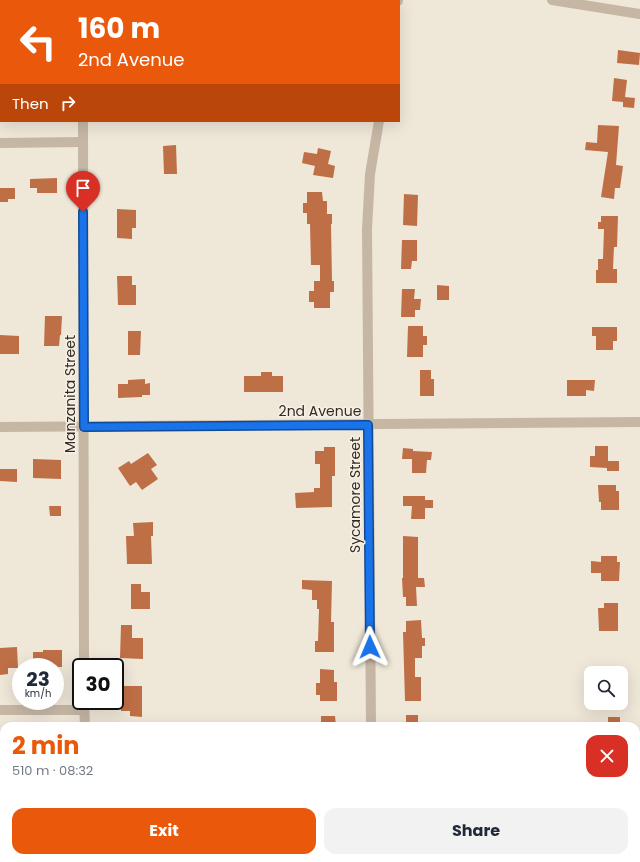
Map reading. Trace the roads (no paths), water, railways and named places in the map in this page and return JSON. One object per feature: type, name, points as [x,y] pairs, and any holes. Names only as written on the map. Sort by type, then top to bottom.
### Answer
[{"type":"street","points":[[552,0],[640,14]]},
{"type":"street","name":"Manzanita Street","points":[[83,122],[84,658]]},
{"type":"street","name":"Sycamore Street","points":[[371,722],[368,425],[368,211],[370,174],[379,122]]},
{"type":"street","points":[[0,142],[83,142]]},
{"type":"street","name":"2nd Avenue","points":[[0,427],[640,422]]},
{"type":"street","points":[[0,710],[72,707]]},
{"type":"street","points":[[84,710],[84,722]]}]
